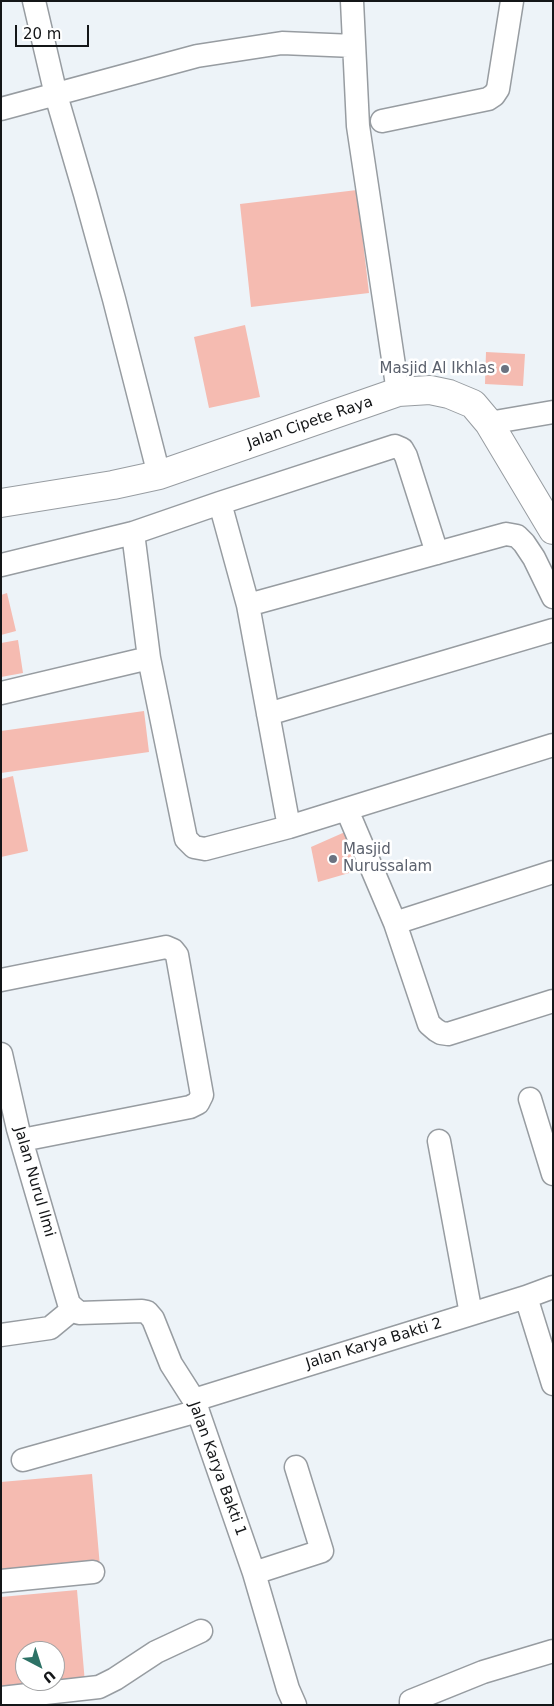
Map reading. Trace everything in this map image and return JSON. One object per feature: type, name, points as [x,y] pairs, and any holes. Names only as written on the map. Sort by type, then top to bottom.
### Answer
[{"type":"main road","name":"Jalan Cipete Raya","points":[[1,503],[113,486],[159,475],[398,392],[430,390],[449,394],[473,404],[489,423],[551,525]]},
{"type":"street","points":[[34,1],[56,95],[104,261],[159,475]]},
{"type":"street","points":[[352,1],[358,126],[398,392]]},
{"type":"street","points":[[382,121],[488,99],[494,95],[498,89],[512,1]]},
{"type":"street","points":[[1,110],[197,56],[241,48],[282,43],[354,46]]},
{"type":"street","points":[[489,423],[553,412]]},
{"type":"street","points":[[1,565],[134,533],[395,446],[402,449],[406,456],[437,553]]},
{"type":"street","points":[[220,503],[248,605],[289,827]]},
{"type":"street","points":[[134,533],[149,658],[186,839],[190,844],[199,849],[289,827],[347,810],[553,745]]},
{"type":"street","points":[[248,605],[506,534],[517,536],[524,543],[534,558],[553,597]]},
{"type":"street","points":[[268,714],[553,630]]},
{"type":"street","points":[[1,693],[149,658]]},
{"type":"street","points":[[347,810],[395,923],[429,1024],[441,1034],[455,1032],[553,1000]]},
{"type":"street","points":[[395,923],[553,872]]},
{"type":"street","points":[[1,980],[166,946],[173,950],[177,955],[202,1095],[198,1103],[190,1107],[22,1140]]},
{"type":"street","name":"Jalan Nurul Ilmi","points":[[1,1054],[5,1089],[22,1140],[69,1304],[73,1309]]},
{"type":"street","points":[[530,1099],[553,1174]]},
{"type":"street","points":[[439,1141],[471,1314]]},
{"type":"street","name":"Jalan Karya Bakti 2","points":[[23,1460],[196,1406],[553,1287]]},
{"type":"street","points":[[526,1297],[553,1384]]},
{"type":"street","points":[[1,1335],[50,1328],[73,1309]]},
{"type":"street","name":"Jalan Karya Bakti 1","points":[[73,1309],[79,1313],[139,1311],[147,1312],[153,1319],[171,1364],[196,1406],[254,1573],[294,1705]]},
{"type":"street","points":[[254,1573],[322,1551],[296,1466]]},
{"type":"street","points":[[1,1581],[93,1572]]},
{"type":"street","points":[[1,1698],[99,1686],[115,1679],[156,1652],[202,1631]]},
{"type":"street","points":[[408,1704],[483,1672],[553,1651]]},
{"type":"building","points":[[357,190],[369,293],[251,307],[240,204]]},
{"type":"building","points":[[245,325],[260,397],[209,408],[194,337]]},
{"type":"building","name":"Masjid Al Ikhlas","points":[[486,352],[525,354],[523,386],[485,384]]},
{"type":"building","points":[[7,593],[16,631],[1,635],[1,595]]},
{"type":"building","points":[[18,640],[23,673],[1,677],[1,643]]},
{"type":"building","points":[[144,711],[149,752],[1,773],[1,731]]},
{"type":"building","points":[[13,776],[28,851],[1,857],[1,779]]},
{"type":"building","name":"Masjid Nurussalam","points":[[345,832],[356,871],[318,882],[311,847]]},
{"type":"building","points":[[92,1474],[100,1567],[1,1575],[1,1482]]},
{"type":"building","points":[[77,1590],[85,1683],[65,1685],[65,1641],[15,1641],[15,1689],[1,1690],[1,1597]]},
{"type":"place","name":"Masjid Al Ikhlas","points":[[505,369]]},
{"type":"place","name":"Masjid Nurussalam","points":[[333,859]]}]
